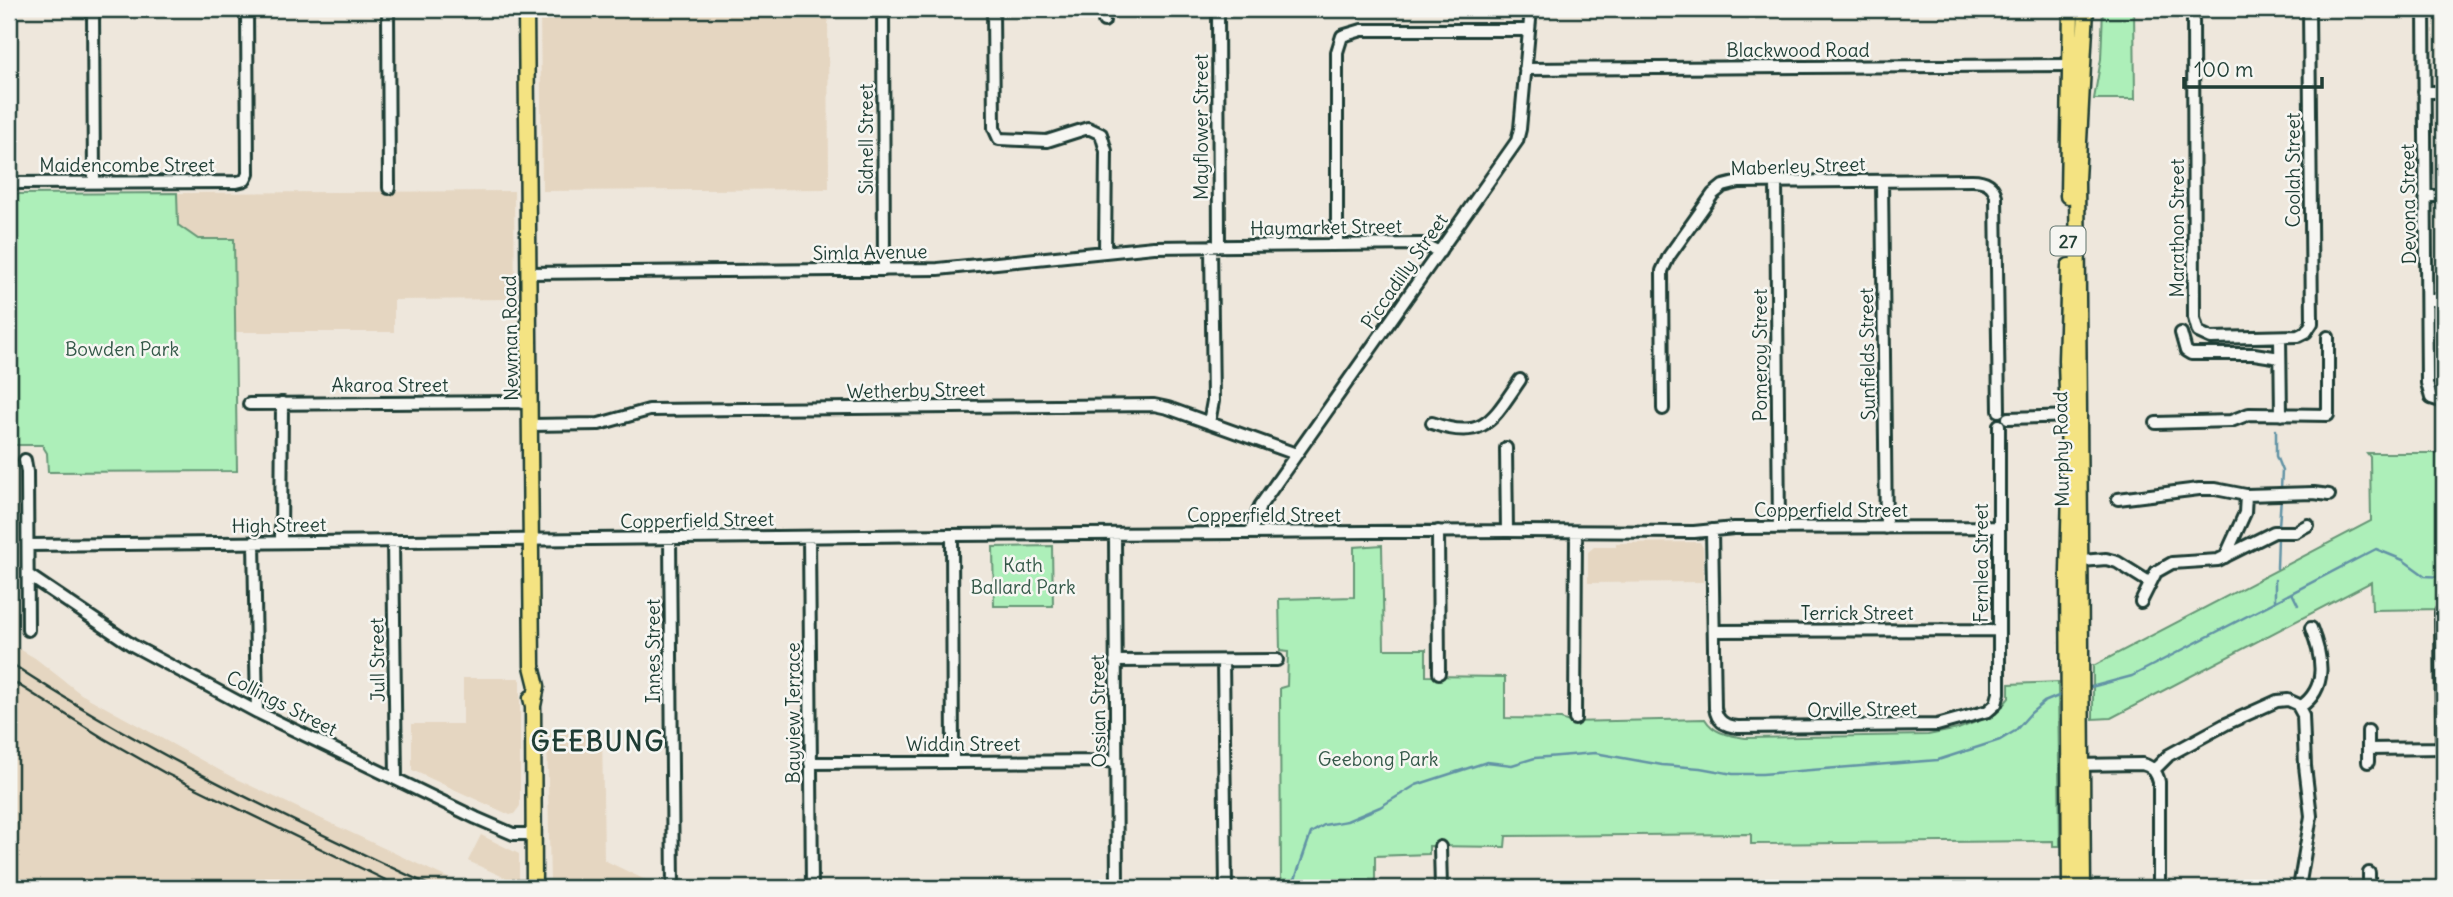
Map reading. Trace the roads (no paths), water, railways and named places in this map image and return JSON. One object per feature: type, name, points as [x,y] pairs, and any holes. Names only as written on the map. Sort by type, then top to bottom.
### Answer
[{"type":"main road","name":"Newman Road","points":[[526,9],[531,405],[532,666],[529,687],[533,706],[534,888]]},
{"type":"main road","name":"Murphy Road","points":[[2070,888],[2082,561],[2073,416],[2067,167],[2071,9]]},
{"type":"main road","name":"Murphy Road","points":[[2083,888],[2068,572],[2077,179],[2086,9]]},
{"type":"street","points":[[93,9],[94,183]]},
{"type":"street","name":"Maidencombe Street","points":[[9,183],[245,180],[248,174],[247,9]]},
{"type":"street","points":[[388,9],[389,188]]},
{"type":"street","name":"Sidnell Street","points":[[883,9],[884,270]]},
{"type":"street","points":[[993,9],[994,128],[999,139],[1047,141],[1088,128],[1101,134],[1106,144],[1105,252]]},
{"type":"street","points":[[1104,9],[1104,21]]},
{"type":"street","name":"Mayflower Street","points":[[1209,423],[1213,401],[1218,9]]},
{"type":"street","name":"Piccadilly Street","points":[[1250,533],[1260,506],[1517,141],[1531,9]]},
{"type":"street","name":"Marathon Street","points":[[2193,9],[2195,324],[2201,335],[2211,338],[2298,336],[2308,330]]},
{"type":"street","name":"Coolah Street","points":[[2308,330],[2312,318],[2309,9]]},
{"type":"street","name":"Devona Street","points":[[2424,9],[2427,383],[2431,398],[2444,402]]},
{"type":"street","points":[[1337,244],[1338,32],[1529,30]]},
{"type":"street","name":"Blackwood Road","points":[[1525,69],[2071,65]]},
{"type":"street","points":[[2424,92],[2444,92]]},
{"type":"street","name":"Maberley Street","points":[[1662,409],[1661,278],[1665,264],[1717,189],[1739,182],[1776,181],[1972,180],[1991,186]]},
{"type":"street","name":"Pomeroy Street","points":[[1776,181],[1779,528]]},
{"type":"street","name":"Sunfields Street","points":[[1882,181],[1886,528]]},
{"type":"street","name":"Fernlea Street","points":[[1991,186],[1996,202],[2002,418],[1998,527],[1998,700]]},
{"type":"street","points":[[2425,196],[2444,196]]},
{"type":"street","name":"Haymarket Street","points":[[1215,246],[1422,244],[1440,252]]},
{"type":"street","name":"Simla Avenue","points":[[529,273],[948,268],[1105,252],[1215,246]]},
{"type":"street","points":[[2427,300],[2444,300]]},
{"type":"street","points":[[2181,333],[2186,351],[2192,354],[2254,354],[2280,358]]},
{"type":"street","points":[[2280,337],[2281,415]]},
{"type":"street","points":[[2156,423],[2231,421],[2249,414],[2328,415],[2328,337]]},
{"type":"street","points":[[1432,423],[1460,429],[1483,426],[1496,415],[1520,380]]},
{"type":"street","name":"Akaroa Street","points":[[249,404],[522,402],[531,405]]},
{"type":"street","points":[[281,542],[282,403]]},
{"type":"street","name":"Wetherby Street","points":[[530,425],[599,424],[649,410],[1140,405],[1168,408],[1296,454]]},
{"type":"street","points":[[2002,418],[2073,416]]},
{"type":"street","points":[[1506,449],[1507,531]]},
{"type":"street","points":[[25,460],[28,630]]},
{"type":"street","points":[[2118,499],[2199,489],[2246,495],[2314,492],[2329,495]]},
{"type":"street","points":[[2225,557],[2245,513],[2246,495]]},
{"type":"street","points":[[2141,602],[2156,572],[2172,563],[2218,560],[2274,532],[2295,532],[2308,525]]},
{"type":"street","name":"Copperfield Street","points":[[530,539],[1998,527]]},
{"type":"street","points":[[1712,530],[1715,631]]},
{"type":"street","points":[[1438,531],[1439,673]]},
{"type":"street","points":[[1575,719],[1576,532]]},
{"type":"street","name":"Ossian Street","points":[[1115,534],[1117,888]]},
{"type":"street","points":[[952,535],[953,762]]},
{"type":"street","name":"Bayview Terrace","points":[[809,537],[812,888]]},
{"type":"street","name":"Innes Street","points":[[670,538],[673,888]]},
{"type":"street","name":"High Street","points":[[28,545],[530,539]]},
{"type":"street","name":"Jull Street","points":[[393,541],[396,779]]},
{"type":"street","points":[[254,542],[257,712]]},
{"type":"street","points":[[2082,561],[2106,559],[2117,562],[2150,582]]},
{"type":"street","name":"Collings Street","points":[[28,575],[132,645],[257,712],[507,832],[534,834]]},
{"type":"street","points":[[2368,749],[2443,748],[2441,612]]},
{"type":"street","points":[[2300,706],[2313,698],[2319,685],[2318,647],[2311,628]]},
{"type":"street","name":"Terrick Street","points":[[1715,631],[1999,630]]},
{"type":"street","name":"Orville Street","points":[[1715,631],[1715,708],[1721,722],[1738,727],[1937,725],[1982,714],[1993,708],[1998,700]]},
{"type":"street","points":[[1115,661],[1277,660]]},
{"type":"street","points":[[1223,662],[1226,888]]},
{"type":"street","points":[[2154,770],[2169,755],[2226,724],[2277,701],[2288,700],[2300,706]]},
{"type":"street","points":[[2299,888],[2311,816],[2300,706]]},
{"type":"street","points":[[2368,731],[2368,762]]},
{"type":"street","name":"Widdin Street","points":[[810,763],[1116,761]]},
{"type":"street","points":[[2076,764],[2142,764],[2154,770],[2158,782],[2160,888]]},
{"type":"street","points":[[1440,847],[1441,888]]},
{"type":"street","points":[[2369,873],[2369,888]]},
{"type":"waterway","points":[[2276,430],[2276,456],[2282,471],[2281,488]]},
{"type":"waterway","points":[[2279,526],[2281,497]]},
{"type":"waterway","points":[[2277,568],[2278,537]]},
{"type":"waterway","points":[[2091,687],[2132,676],[2376,549],[2403,560],[2425,576],[2444,577]]},
{"type":"waterway","points":[[2275,580],[2275,601]]},
{"type":"waterway","points":[[2292,593],[2298,605]]},
{"type":"waterway","points":[[1292,888],[1311,833],[1324,825],[1347,821],[1380,807],[1416,785],[1487,762],[1512,765],[1535,758],[1595,753],[1733,774],[1762,774],[1938,760],[2000,740],[2015,731],[2044,702],[2061,695]]},
{"type":"railway","points":[[9,662],[60,695],[165,755],[435,888]]},
{"type":"railway","points":[[9,679],[165,773],[402,888]]},
{"type":"district","name":"GEEBUNG","points":[[598,741]]},
{"type":"park label","name":"Bowden Park","points":[[122,349]]},
{"type":"park label","name":"Kath Ballard Park","points":[[1023,576]]},
{"type":"park label","name":"Geebong Park","points":[[1378,759]]}]
